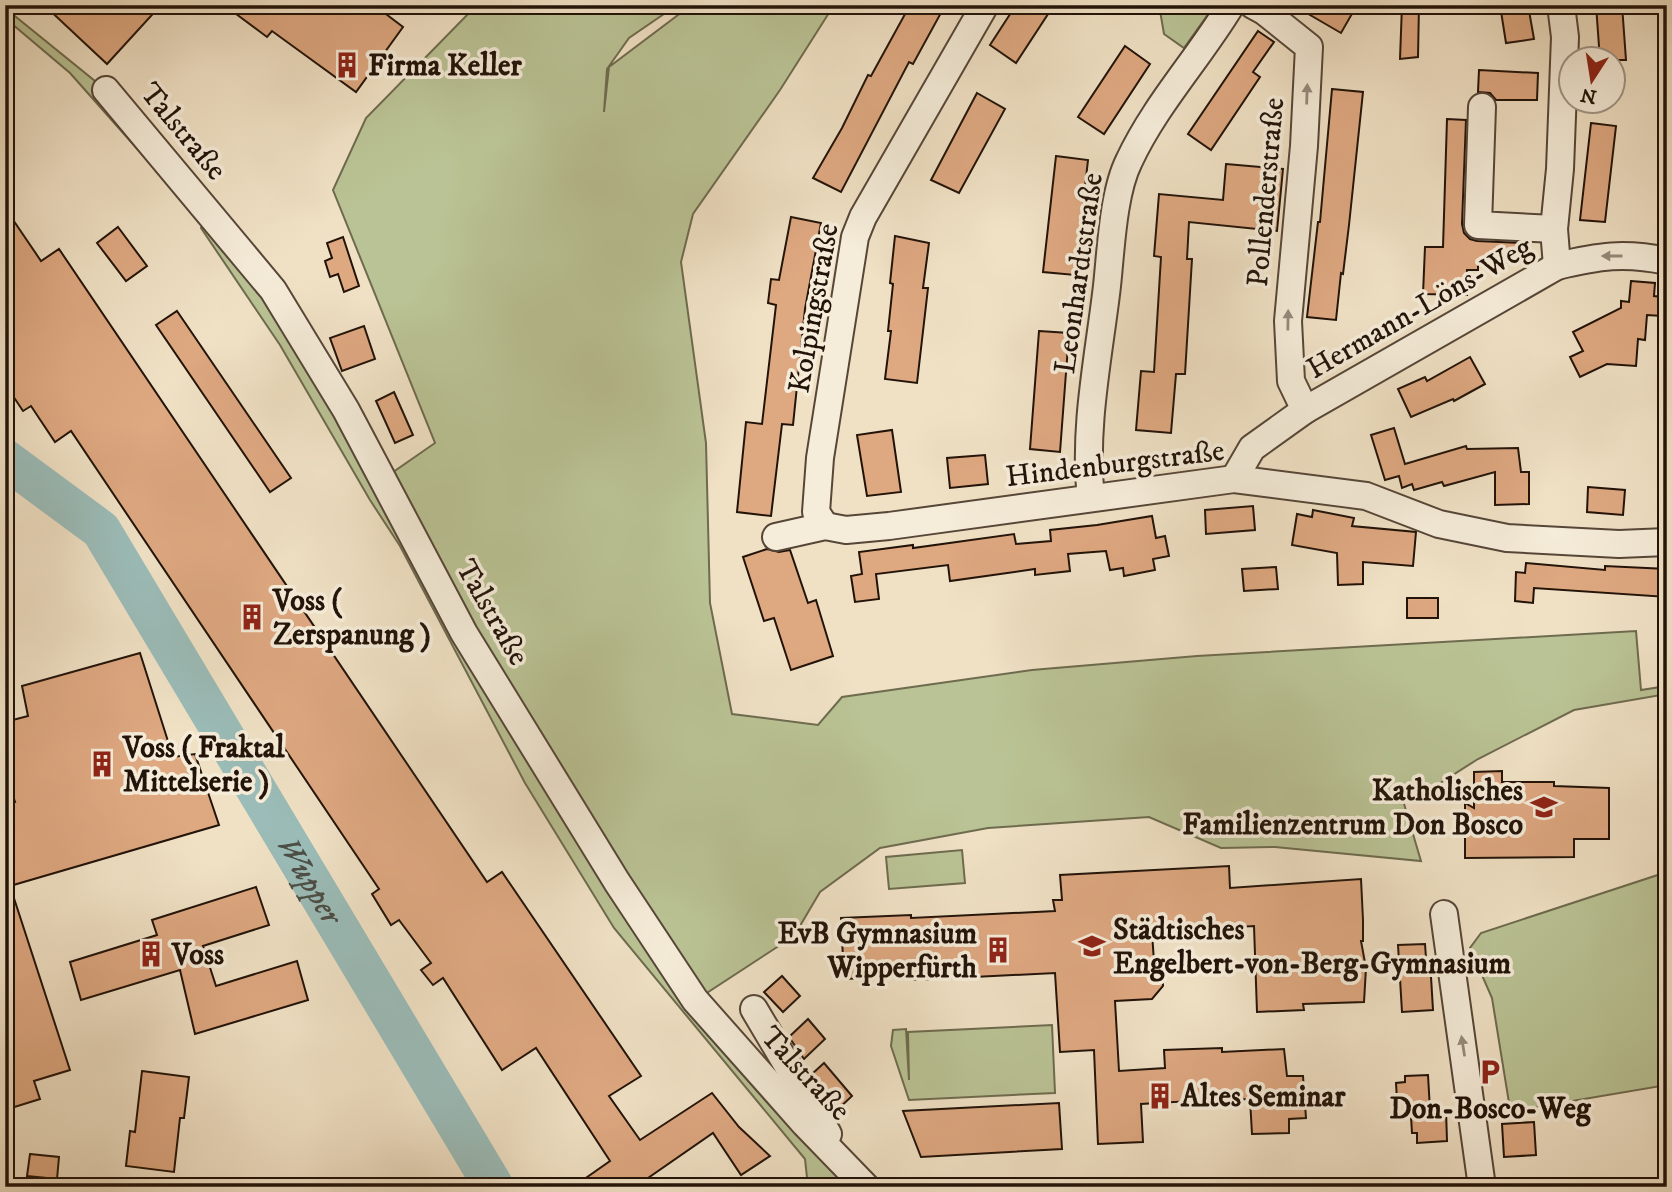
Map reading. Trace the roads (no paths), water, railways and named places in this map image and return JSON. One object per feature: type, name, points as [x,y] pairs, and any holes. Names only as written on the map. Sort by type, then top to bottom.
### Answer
[{"type":"street","name":"Kolpingstraße","points":[[825,526],[816,512],[820,458],[855,237],[863,217],[985,5]]},
{"type":"street","name":"Leonhardtstraße","points":[[1091,498],[1088,471],[1090,425],[1117,201],[1128,162],[1188,65],[1231,5]]},
{"type":"street","name":"Pollenderstraße","points":[[1253,5],[1264,10],[1309,47],[1304,146],[1287,321],[1291,381],[1305,410]]},
{"type":"street","points":[[1557,265],[1554,229],[1560,169],[1565,37],[1561,5]]},
{"type":"street","name":"Talstraße","points":[[106,90],[273,290],[346,410],[464,633],[617,882],[695,1000],[805,1124],[866,1187]]},
{"type":"street","points":[[1482,107],[1478,225],[1554,229]]},
{"type":"street","name":"Hermann-Löns-Weg","points":[[1234,479],[1252,448],[1305,410],[1557,265],[1601,256],[1644,256],[1667,261]]},
{"type":"street","name":"Hindenburgstraße","points":[[776,537],[825,526],[846,530],[889,526],[1234,479],[1366,496],[1440,524],[1507,538],[1619,544],[1667,541]]},
{"type":"street","points":[[1444,914],[1482,1187]]},
{"type":"street","name":"Talstraße","points":[[754,1009],[822,1121],[837,1155]]},
{"type":"waterway","name":"Wupper","points":[[5,459],[101,530],[494,1187]]},
{"type":"waterway","name":"Wupper","points":[[5,466],[16,467]]},
{"type":"place","name":"Firma Keller","points":[[347,65]]},
{"type":"place","name":"Voss ( Zerspanung )","points":[[252,617]]},
{"type":"place","name":"Voss ( Fraktal Mittelserie )","points":[[102,764]]},
{"type":"place","name":"Katholisches Familienzentrum Don Bosco","points":[[1544,807]]},
{"type":"place","name":"Städtisches Engelbert-von-Berg-Gymnasium","points":[[1092,946]]},
{"type":"place","name":"EvB Gymnasium Wipperfürth","points":[[998,950]]},
{"type":"place","name":"Voss","points":[[151,954]]},
{"type":"place","name":"Don-Bosco-Weg","points":[[1490,1072]]},
{"type":"place","name":"Altes Seminar","points":[[1160,1096]]}]
